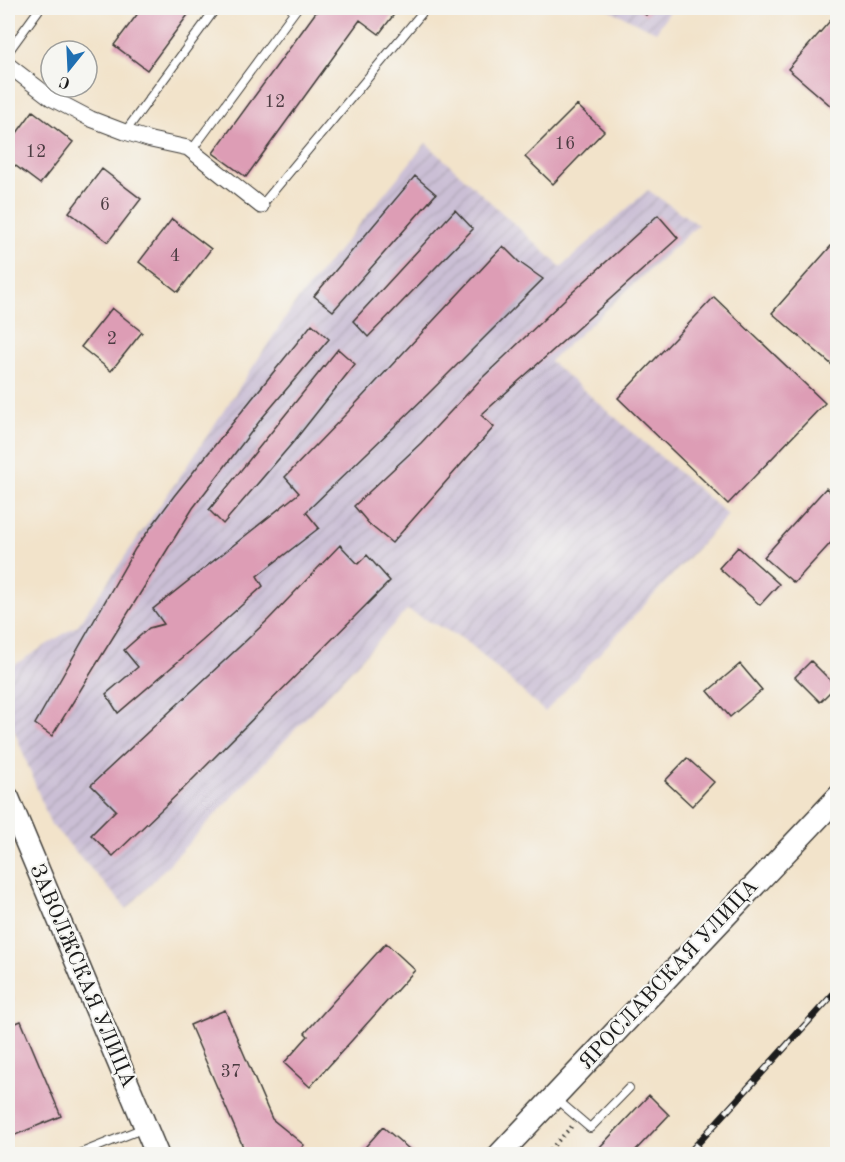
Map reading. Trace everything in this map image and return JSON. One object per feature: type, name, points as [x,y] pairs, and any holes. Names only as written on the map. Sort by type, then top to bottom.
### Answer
[{"type":"main road","name":"ЯРОСЛАВСКАЯ УЛИЦА","points":[[500,1155],[837,797]]},
{"type":"main road","name":"ЗАВОЛЖСКАЯ УЛИЦА","points":[[8,798],[157,1155]]},
{"type":"street","points":[[8,65],[51,98],[91,119],[124,132],[188,148],[261,206]]},
{"type":"lane","points":[[8,52],[40,8]]},
{"type":"lane","points":[[124,132],[216,8]]},
{"type":"lane","points":[[191,151],[297,8]]},
{"type":"lane","points":[[261,206],[426,8]]},
{"type":"lane","points":[[554,1097],[590,1128],[629,1088]]},
{"type":"lane","points":[[79,1155],[146,1128]]},
{"type":"path","points":[[546,1155],[579,1119]]},
{"type":"shaded area","points":[[606,8],[672,8],[656,32]]},
{"type":"shaded area","points":[[426,143],[561,267],[648,190],[698,225],[550,361],[728,515],[545,712],[471,645],[407,610],[127,909],[50,823],[8,714],[8,669],[78,625],[296,302]]},
{"type":"building","points":[[142,8],[193,8],[147,70],[114,45]]},
{"type":"building","points":[[319,8],[399,8],[379,34],[360,20],[246,177],[213,153]]},
{"type":"building","points":[[636,8],[652,8],[646,15]]},
{"type":"building","points":[[836,14],[838,16],[838,112],[788,69]]},
{"type":"building","points":[[577,105],[604,131],[553,184],[525,157]]},
{"type":"building","points":[[33,111],[73,142],[40,184],[8,160],[8,145]]},
{"type":"building","points":[[102,169],[141,199],[108,242],[69,212]]},
{"type":"building","points":[[415,176],[436,194],[333,311],[314,296]]},
{"type":"building","points":[[455,210],[473,229],[368,337],[353,321]]},
{"type":"building","points":[[658,215],[678,238],[481,415],[494,427],[392,543],[370,525],[354,506],[421,443],[482,378]]},
{"type":"building","points":[[172,219],[211,249],[178,292],[139,262]]},
{"type":"building","points":[[503,246],[519,262],[543,279],[306,512],[319,528],[257,576],[263,586],[118,713],[106,694],[138,667],[124,650],[149,628],[164,624],[153,609],[299,493],[285,477]]},
{"type":"building","points":[[831,246],[838,251],[838,370],[772,313]]},
{"type":"building","points":[[714,297],[825,403],[728,504],[618,398]]},
{"type":"building","points":[[112,308],[142,332],[111,371],[81,347]]},
{"type":"building","points":[[312,324],[329,339],[262,418],[193,508],[52,736],[35,724],[135,549],[174,496]]},
{"type":"building","points":[[338,349],[355,364],[295,440],[223,524],[209,510]]},
{"type":"building","points":[[826,488],[838,499],[838,535],[794,583],[764,557]]},
{"type":"building","points":[[340,545],[358,564],[367,555],[390,581],[113,856],[91,835],[116,810],[91,785],[268,620]]},
{"type":"building","points":[[738,547],[779,584],[760,605],[719,568]]},
{"type":"building","points":[[811,661],[836,686],[820,702],[795,677]]},
{"type":"building","points":[[740,664],[762,690],[730,717],[708,691]]},
{"type":"building","points":[[687,758],[714,782],[692,806],[665,781]]},
{"type":"building","points":[[386,943],[415,970],[310,1087],[284,1063],[308,1036],[305,1033]]},
{"type":"building","points":[[8,985],[14,1000],[8,1003]]},
{"type":"building","points":[[225,1010],[272,1119],[304,1145],[296,1154],[250,1154],[244,1149],[190,1025]]},
{"type":"building","points":[[21,1021],[61,1116],[8,1138],[8,1026]]},
{"type":"building","points":[[649,1095],[669,1115],[632,1154],[606,1154],[599,1148]]},
{"type":"building","points":[[383,1127],[415,1154],[359,1154]]},
{"type":"railway","points":[[688,1154],[838,989]]}]
